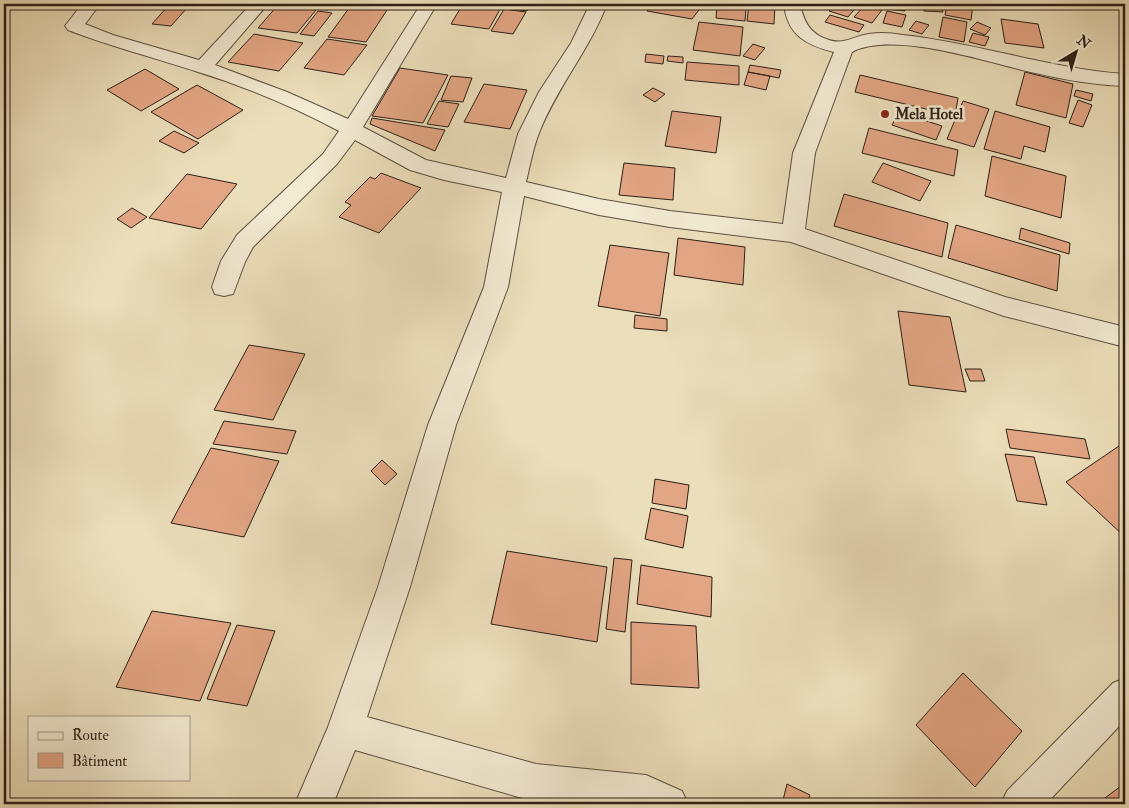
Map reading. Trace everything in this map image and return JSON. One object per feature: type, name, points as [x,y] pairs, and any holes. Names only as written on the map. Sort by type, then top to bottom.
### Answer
[{"type":"street","points":[[91,4],[74,26],[107,39],[203,67],[323,114],[418,165],[444,173],[617,210],[793,234],[1004,306],[1125,337]]},
{"type":"street","points":[[203,67],[260,4]]},
{"type":"street","points":[[224,288],[233,261],[244,241],[330,159],[351,130],[429,4]]},
{"type":"street","points":[[314,804],[345,729],[412,530],[442,425],[496,287],[514,188],[528,134],[549,92],[580,43],[598,4]]},
{"type":"street","points":[[792,4],[793,15],[799,29],[807,37],[825,45],[844,49],[858,42],[876,38],[908,40],[1067,73],[1125,80]]},
{"type":"street","points":[[793,234],[804,153],[844,49]]},
{"type":"street","points":[[1020,804],[1125,695]]},
{"type":"street","points":[[345,729],[536,783],[646,794],[669,804]]},
{"type":"building","points":[[285,4],[333,4],[328,10]]},
{"type":"building","points":[[352,4],[391,4],[366,42],[328,37]]},
{"type":"building","points":[[463,4],[503,4],[489,29],[451,24]]},
{"type":"building","points":[[508,4],[530,4],[527,11],[506,8]]},
{"type":"building","points":[[650,4],[694,4],[702,6],[692,19],[647,11]]},
{"type":"building","points":[[749,4],[775,4],[774,24],[747,21]]},
{"type":"building","points":[[835,4],[858,5],[848,17],[829,11]]},
{"type":"building","points":[[886,4],[905,4],[905,11],[886,9]]},
{"type":"building","points":[[947,4],[973,4],[971,20],[945,15]]},
{"type":"building","points":[[278,5],[316,10],[297,33],[258,28]]},
{"type":"building","points":[[717,5],[746,8],[745,21],[716,18]]},
{"type":"building","points":[[865,5],[882,10],[872,23],[854,17]]},
{"type":"building","points":[[922,5],[941,6],[943,12],[924,11]]},
{"type":"building","points":[[168,6],[187,8],[171,26],[152,24]]},
{"type":"building","points":[[504,9],[526,12],[513,34],[491,31]]},
{"type":"building","points":[[318,11],[332,13],[314,36],[300,34]]},
{"type":"building","points":[[887,11],[906,15],[902,27],[883,23]]},
{"type":"building","points":[[830,15],[864,25],[859,32],[825,22]]},
{"type":"building","points":[[943,17],[967,22],[964,42],[939,37]]},
{"type":"building","points":[[1001,19],[1038,24],[1044,48],[1005,43]]},
{"type":"building","points":[[916,21],[929,25],[922,34],[909,30]]},
{"type":"building","points":[[699,22],[743,27],[740,56],[693,50]]},
{"type":"building","points":[[977,22],[991,28],[985,35],[970,29]]},
{"type":"building","points":[[973,33],[989,37],[985,46],[969,42]]},
{"type":"building","points":[[254,34],[303,43],[279,71],[228,62]]},
{"type":"building","points":[[327,39],[367,45],[344,75],[304,68]]},
{"type":"building","points":[[753,44],[765,48],[755,60],[743,56]]},
{"type":"building","points":[[646,54],[664,56],[663,64],[645,62]]},
{"type":"building","points":[[668,56],[683,57],[683,63],[667,61]]},
{"type":"building","points":[[687,62],[739,66],[739,85],[685,80]]},
{"type":"building","points":[[750,65],[781,70],[779,78],[748,72]]},
{"type":"building","points":[[400,68],[448,75],[423,123],[372,116]]},
{"type":"building","points":[[145,69],[179,89],[141,111],[107,90]]},
{"type":"building","points":[[748,72],[770,76],[766,90],[744,85]]},
{"type":"building","points":[[1025,72],[1073,84],[1066,118],[1016,105]]},
{"type":"building","points":[[860,75],[958,98],[955,116],[855,92]]},
{"type":"building","points":[[451,76],[472,78],[463,102],[441,100]]},
{"type":"building","points":[[484,84],[527,90],[510,129],[464,122]]},
{"type":"building","points":[[197,85],[243,110],[198,139],[151,112]]},
{"type":"building","points":[[653,88],[665,94],[655,102],[643,95]]},
{"type":"building","points":[[1076,90],[1093,94],[1091,101],[1074,96]]},
{"type":"building","points":[[1078,100],[1092,105],[1083,127],[1069,123]]},
{"type":"building","points":[[439,101],[459,104],[448,127],[427,124]]},
{"type":"building","points":[[963,101],[989,109],[974,147],[947,139]]},
{"type":"building","points":[[672,111],[721,117],[716,153],[665,146]]},
{"type":"building","points":[[995,111],[1050,127],[1045,152],[1024,146],[1021,159],[984,149]]},
{"type":"building","points":[[899,112],[942,126],[936,140],[892,125]]},
{"type":"building","points":[[372,118],[445,130],[435,151],[370,124]]},
{"type":"building","points":[[869,128],[958,150],[954,176],[862,153]]},
{"type":"building","points":[[174,131],[199,143],[184,153],[159,141]]},
{"type":"building","points":[[992,156],[1066,176],[1061,218],[985,196]]},
{"type":"building","points":[[624,163],[675,168],[673,200],[619,195]]},
{"type":"building","points":[[883,163],[931,181],[920,201],[872,182]]},
{"type":"building","points":[[381,173],[421,188],[379,233],[339,217],[351,205],[345,202],[370,177],[375,179]]},
{"type":"building","points":[[187,174],[237,184],[201,229],[149,218]]},
{"type":"building","points":[[844,194],[948,223],[942,257],[834,226]]},
{"type":"building","points":[[132,208],[147,217],[131,228],[117,219]]},
{"type":"building","points":[[956,225],[1060,255],[1057,291],[948,258]]},
{"type":"building","points":[[1021,228],[1070,243],[1069,254],[1019,239]]},
{"type":"building","points":[[678,238],[745,247],[743,285],[674,275]]},
{"type":"building","points":[[610,245],[669,253],[660,316],[598,306]]},
{"type":"building","points":[[898,311],[950,317],[966,392],[909,385]]},
{"type":"building","points":[[635,315],[667,319],[667,331],[634,328]]},
{"type":"building","points":[[249,345],[305,354],[273,420],[214,410]]},
{"type":"building","points":[[965,369],[981,369],[985,381],[970,381]]},
{"type":"building","points":[[224,421],[296,431],[287,454],[213,444]]},
{"type":"building","points":[[1006,429],[1085,439],[1090,459],[1010,448]]},
{"type":"building","points":[[1119,446],[1125,451],[1125,537],[1066,482]]},
{"type":"building","points":[[211,448],[279,461],[244,537],[171,523]]},
{"type":"building","points":[[1005,454],[1034,457],[1047,505],[1017,501]]},
{"type":"building","points":[[382,460],[397,474],[385,485],[371,471]]},
{"type":"building","points":[[655,479],[689,485],[686,509],[652,503]]},
{"type":"building","points":[[651,508],[688,516],[683,548],[645,539]]},
{"type":"building","points":[[507,551],[607,567],[597,642],[491,624]]},
{"type":"building","points":[[614,558],[632,560],[625,632],[606,629]]},
{"type":"building","points":[[641,565],[712,577],[711,617],[637,604]]},
{"type":"building","points":[[152,611],[231,623],[200,701],[116,687]]},
{"type":"building","points":[[631,622],[696,626],[699,688],[631,684]]},
{"type":"building","points":[[237,625],[275,631],[247,706],[207,699]]},
{"type":"building","points":[[963,673],[1022,731],[975,787],[916,725]]},
{"type":"building","points":[[1125,783],[1125,804],[1097,804]]},
{"type":"building","points":[[787,784],[810,795],[807,804],[782,804]]},
{"type":"place","name":"Mela Hotel","points":[[885,114]]}]
